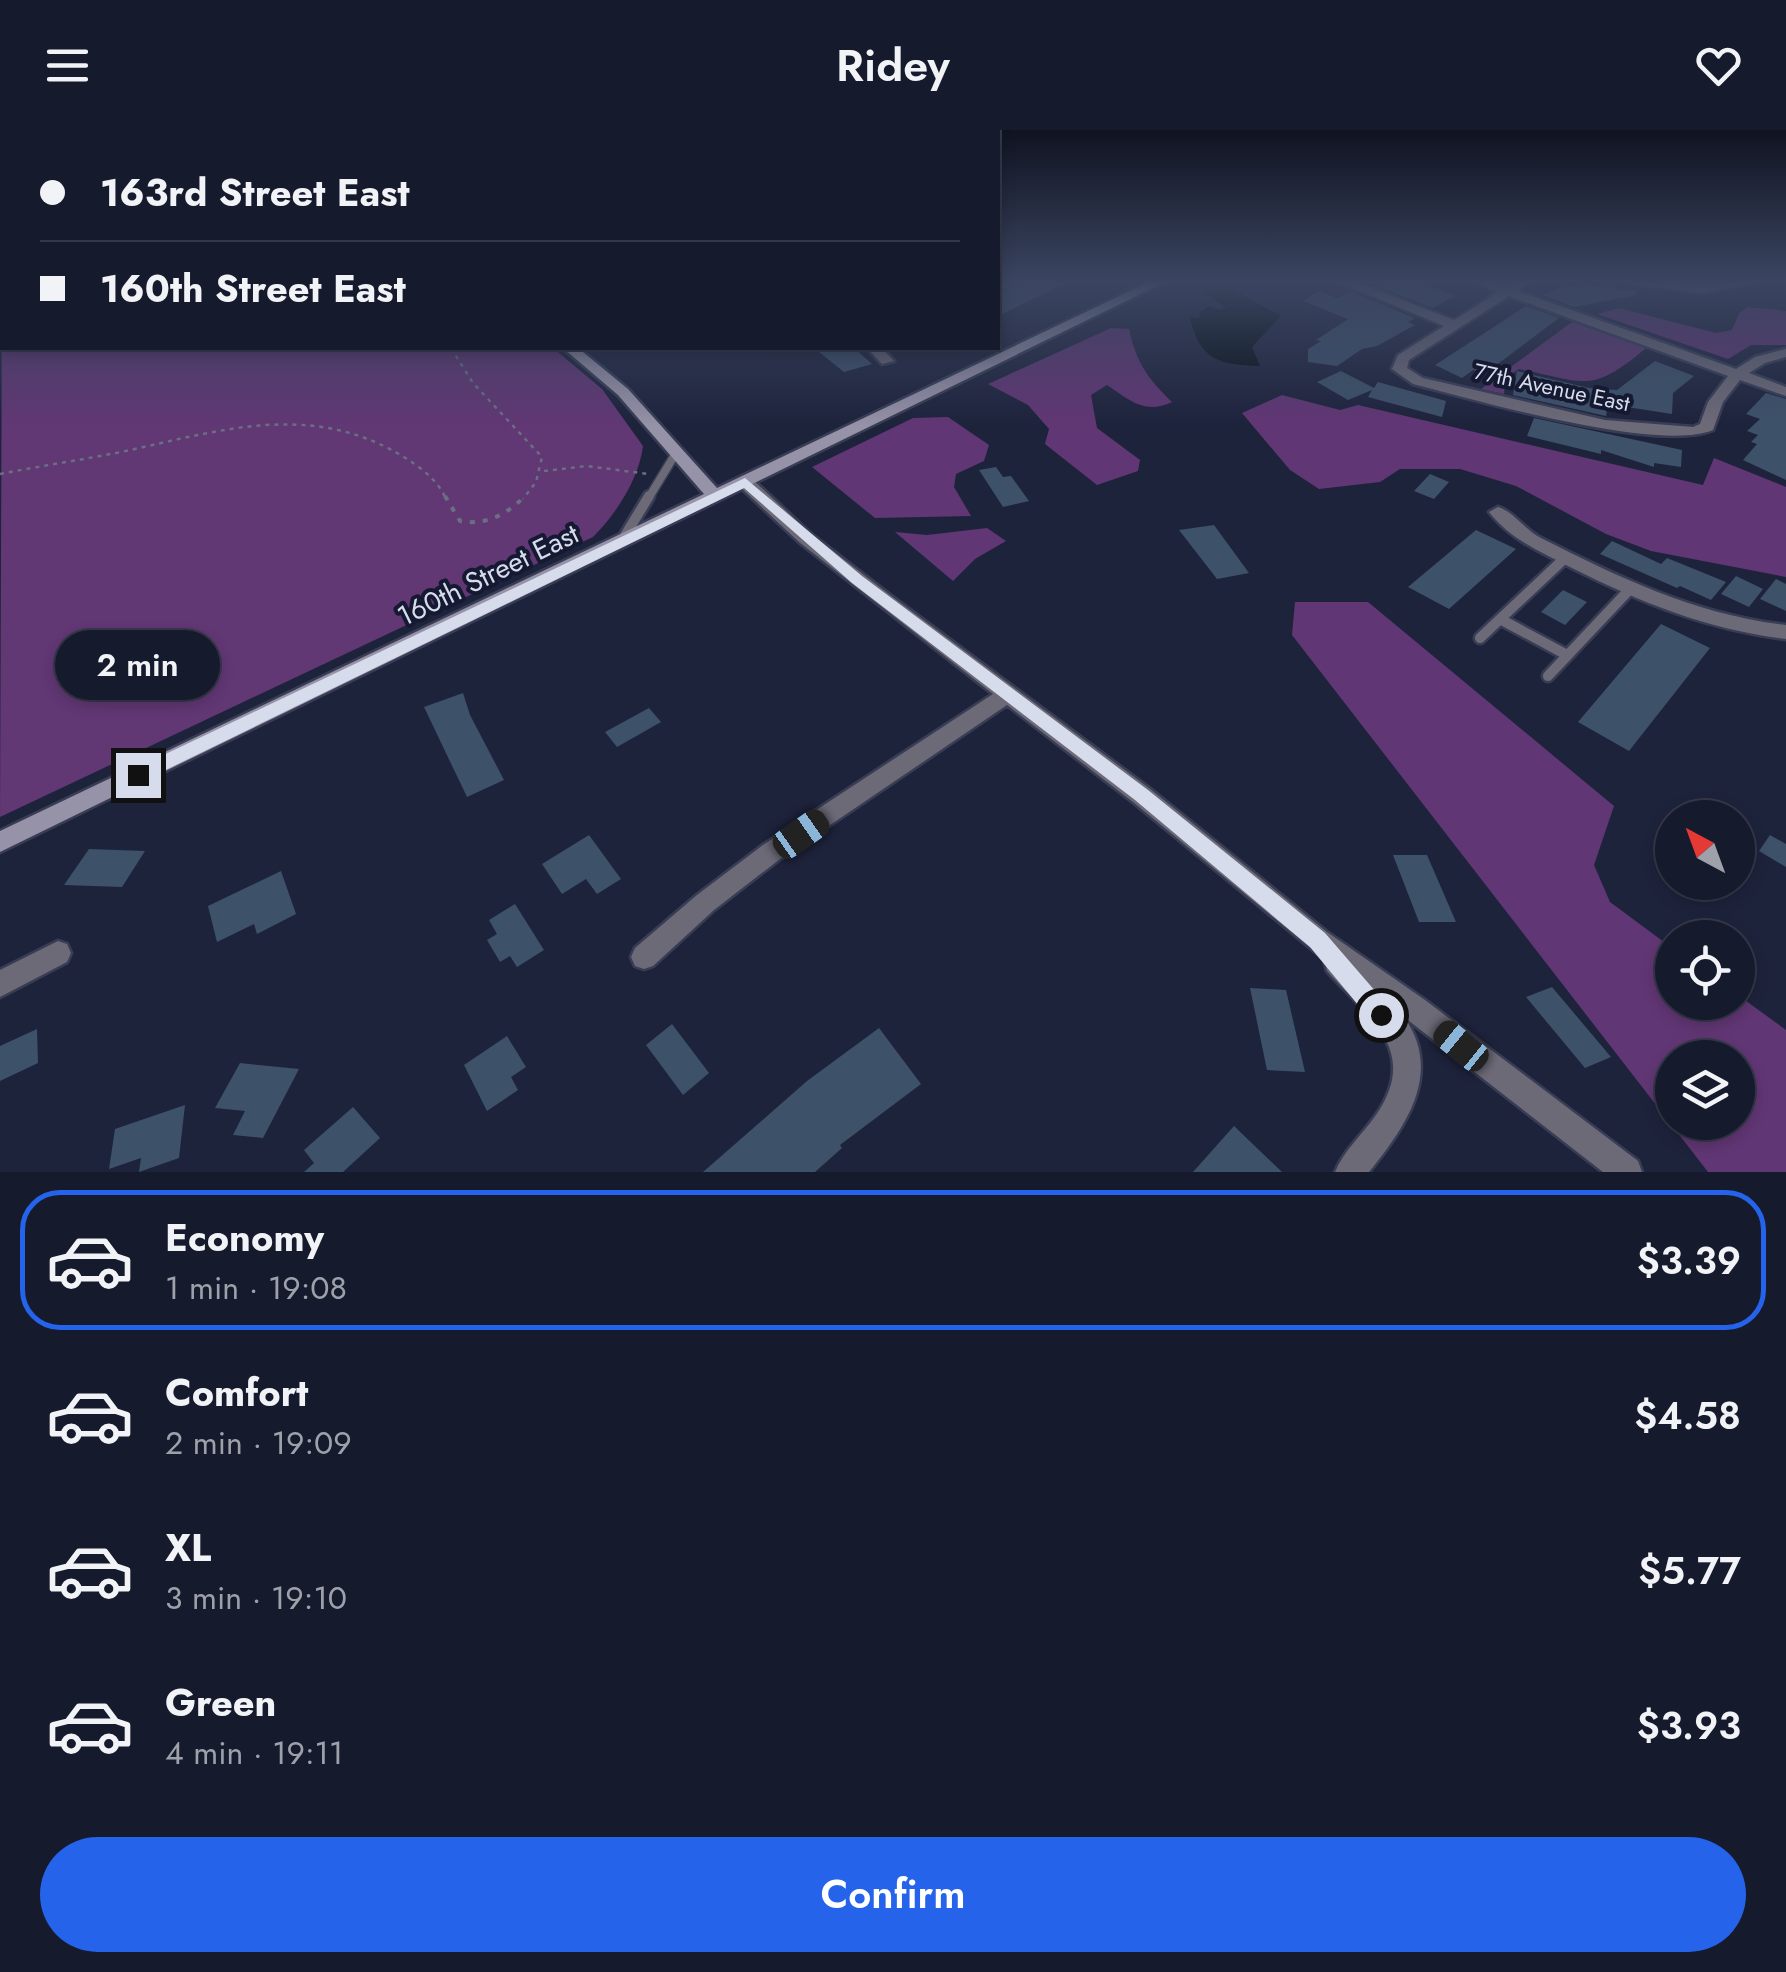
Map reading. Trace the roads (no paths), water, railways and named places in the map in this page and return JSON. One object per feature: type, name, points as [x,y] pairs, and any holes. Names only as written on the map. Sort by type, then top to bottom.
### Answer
[{"type":"main road","name":"160th Street East","points":[[0,842],[1062,329]]},
{"type":"main road","points":[[572,350],[624,392],[716,496]]},
{"type":"street","name":"77th Avenue East","points":[[1447,329],[1399,361],[1399,369],[1418,381],[1588,421],[1701,432],[1707,428],[1711,404],[1741,376]]},
{"type":"street","points":[[1610,329],[1786,392]]},
{"type":"street","points":[[876,350],[887,361]]},
{"type":"street","points":[[1741,376],[1768,354],[1786,353]]},
{"type":"street","points":[[745,482],[805,538],[1006,696],[1032,711],[1318,940],[1415,1009],[1627,1172]]},
{"type":"street","points":[[1498,512],[1516,532],[1698,619],[1786,632]]},
{"type":"street","points":[[644,957],[684,918],[730,884],[911,756],[1006,696]]},
{"type":"street","points":[[1318,940],[1403,1040],[1409,1071],[1400,1106],[1350,1172]]},
{"type":"street","points":[[0,984],[58,953]]},
{"type":"lane","points":[[623,540],[676,453]]},
{"type":"lane","points":[[1480,638],[1566,557]]},
{"type":"lane","points":[[1548,676],[1631,588]]},
{"type":"lane","points":[[1500,618],[1567,655]]}]
